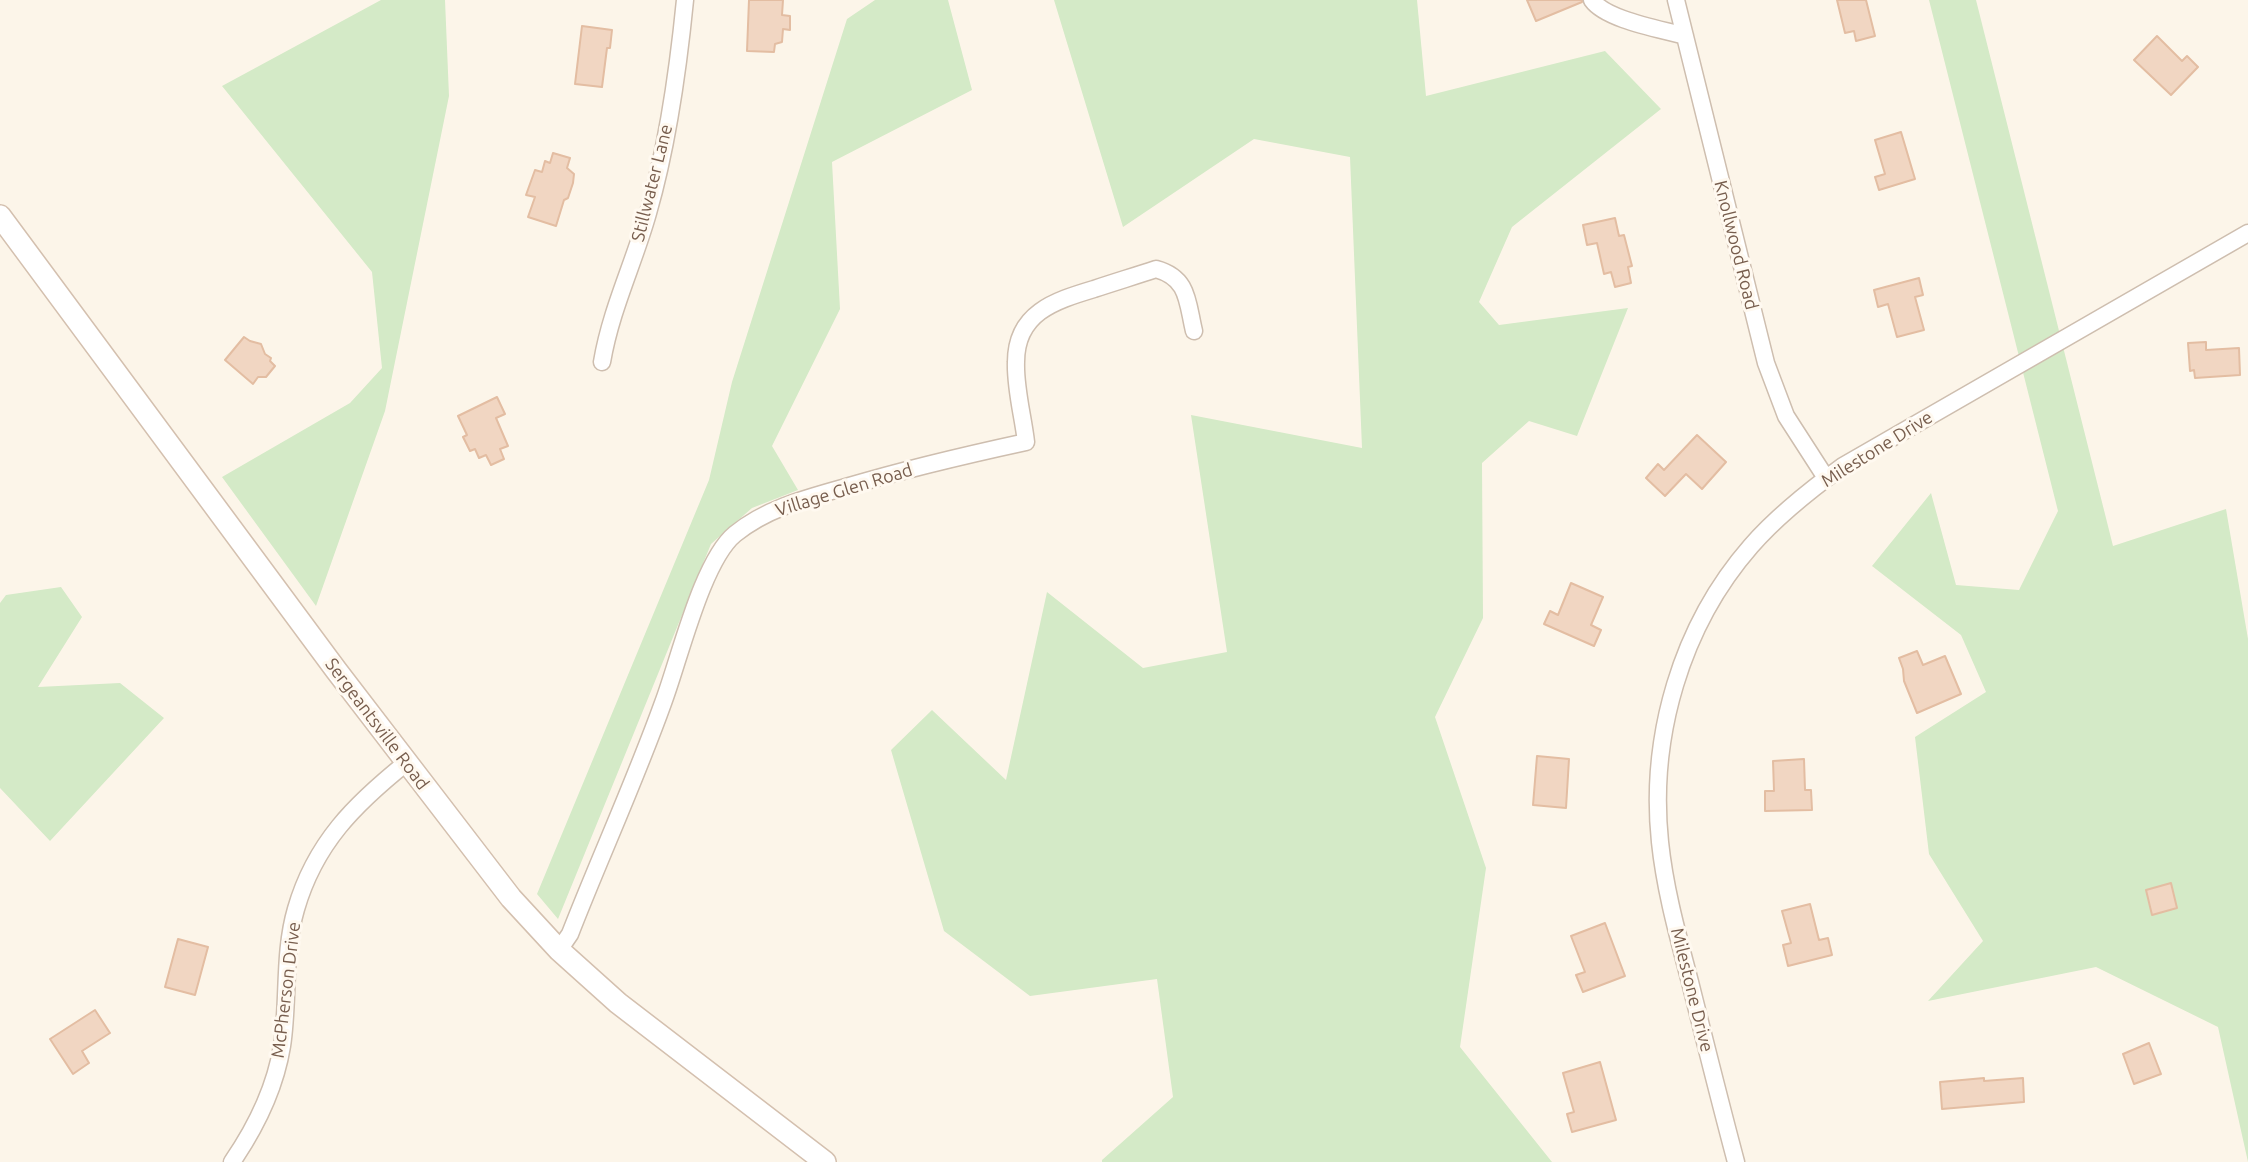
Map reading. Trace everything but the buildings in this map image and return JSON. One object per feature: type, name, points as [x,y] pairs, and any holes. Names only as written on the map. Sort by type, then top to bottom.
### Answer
[{"type":"main road","name":"Sergeantsville Road","points":[[0,216],[406,763],[511,898],[559,950],[618,1003],[825,1162]]},
{"type":"street","name":"Stillwater Lane","points":[[602,362],[610,321],[648,212],[666,133],[680,52],[685,0]]},
{"type":"street","points":[[1592,0],[1595,5],[1613,15],[1685,36]]},
{"type":"street","name":"Knollwood Road","points":[[1676,0],[1766,363],[1786,416],[1826,478]]},
{"type":"street","name":"Milestone Drive","points":[[1736,1162],[1669,901],[1658,812],[1665,727],[1690,641],[1716,593],[1750,546],[1780,517],[1843,466],[2248,233]]},
{"type":"street","name":"Village Glen Road","points":[[559,950],[570,934],[663,705],[704,584],[721,550],[732,537],[763,516],[801,500],[922,466],[1026,442],[1017,376],[1017,348],[1020,335],[1027,324],[1038,312],[1052,304],[1156,269],[1179,280],[1185,291],[1194,331]]},
{"type":"street","name":"McPherson Drive","points":[[232,1162],[262,1112],[274,1081],[282,1046],[290,937],[306,882],[319,854],[337,826],[406,763]]},
{"type":"green space","points":[[381,0],[445,0],[449,96],[385,411],[316,606],[222,477],[350,403],[382,368],[372,272],[222,86]]},
{"type":"green space","points":[[875,0],[948,0],[972,90],[832,162],[840,309],[772,446],[798,490],[752,508],[711,544],[558,919],[537,894],[709,480],[732,382],[847,19]]},
{"type":"green space","points":[[1054,0],[1417,0],[1426,96],[1605,51],[1661,109],[1512,227],[1479,302],[1499,325],[1628,308],[1577,436],[1529,421],[1482,463],[1483,618],[1435,717],[1486,868],[1460,1047],[1552,1162],[1102,1162],[1173,1097],[1157,979],[1030,996],[944,931],[891,750],[932,710],[1006,780],[1047,592],[1143,668],[1227,652],[1191,415],[1362,448],[1350,157],[1254,139],[1123,227]]},
{"type":"green space","points":[[1929,0],[1976,0],[2113,546],[2226,509],[2248,639],[2248,1162],[2218,1027],[2096,967],[1928,1001],[1983,941],[1929,854],[1915,737],[1986,692],[1961,635],[1872,566],[1931,493],[1956,585],[2019,590],[2058,511]]},
{"type":"green space","points":[[61,587],[82,617],[38,687],[120,683],[164,718],[50,841],[0,788],[0,603],[6,595]]}]
